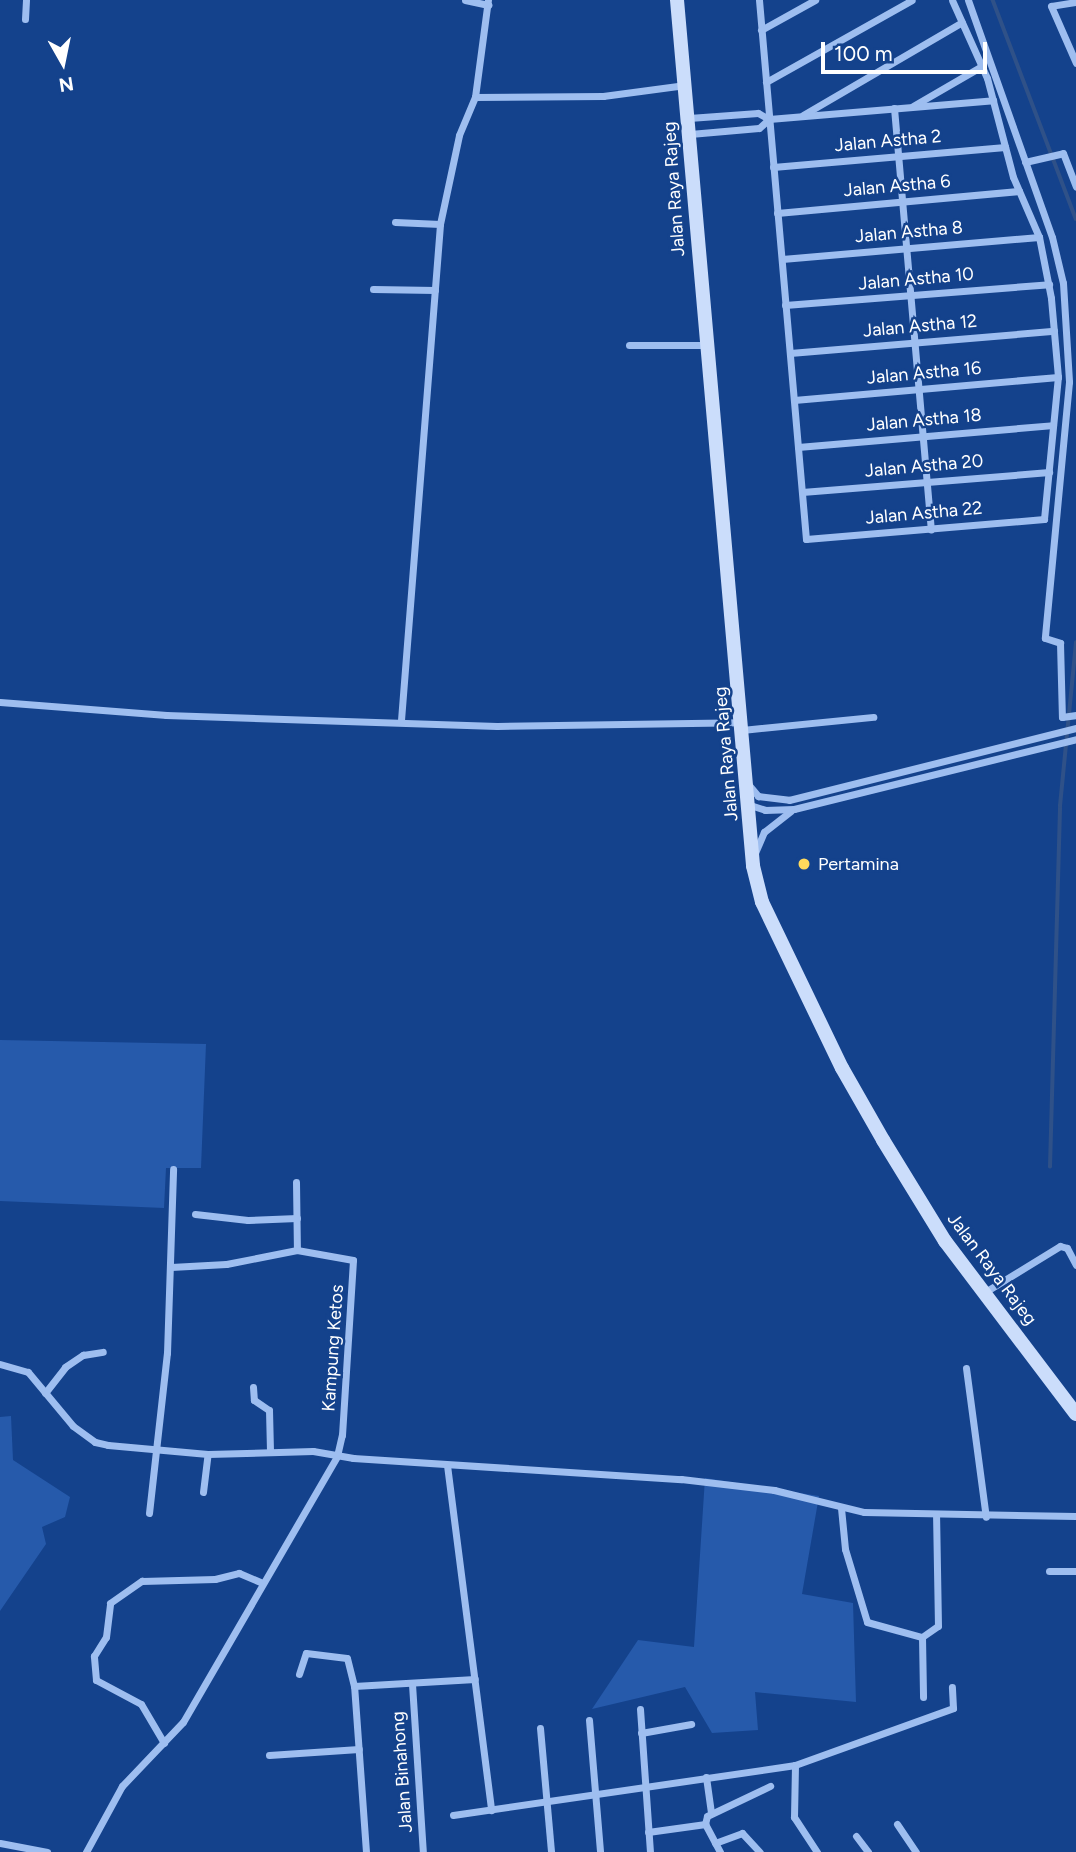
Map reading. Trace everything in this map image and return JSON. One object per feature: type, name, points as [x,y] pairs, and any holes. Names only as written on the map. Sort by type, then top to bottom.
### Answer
[{"type":"main road","name":"Jalan Raya Rajeg","points":[[677,0],[689,118],[705,345],[755,853],[754,866],[762,902],[842,1068],[945,1241],[1076,1414]]},
{"type":"street","points":[[25,19],[26,0]]},
{"type":"street","points":[[401,720],[440,224],[459,135],[475,96],[488,3],[465,0]]},
{"type":"street","points":[[758,0],[802,492]]},
{"type":"street","points":[[761,30],[815,0]]},
{"type":"street","points":[[766,82],[912,0]]},
{"type":"street","points":[[952,0],[982,66],[1019,191],[1039,237],[1049,284],[1058,377],[1049,472]]},
{"type":"street","points":[[968,0],[1025,162],[1063,283],[1073,382],[1045,633],[1047,640],[1060,643],[1065,717],[1076,715]]},
{"type":"street","points":[[1076,2],[1051,6],[1076,62]]},
{"type":"street","points":[[801,116],[962,22]]},
{"type":"street","points":[[911,107],[982,66]]},
{"type":"street","points":[[475,96],[603,96],[686,85]]},
{"type":"street","points":[[689,118],[758,113],[769,119],[993,100]]},
{"type":"street","points":[[894,108],[931,529]]},
{"type":"street","points":[[690,134],[759,128],[769,119]]},
{"type":"street","name":"Jalan Astha 2","points":[[773,167],[1005,147]]},
{"type":"street","points":[[1025,162],[1063,153],[1076,187]]},
{"type":"street","name":"Jalan Astha 6","points":[[778,213],[1019,191]]},
{"type":"street","points":[[395,222],[440,224]]},
{"type":"street","name":"Jalan Astha 8","points":[[782,259],[1039,237]]},
{"type":"street","name":"Jalan Astha 10","points":[[786,305],[1049,284]]},
{"type":"street","points":[[373,289],[435,290]]},
{"type":"street","name":"Jalan Astha 12","points":[[790,353],[1054,331]]},
{"type":"street","points":[[629,345],[705,345]]},
{"type":"street","name":"Jalan Astha 16","points":[[794,400],[1058,377]]},
{"type":"street","name":"Jalan Astha 18","points":[[798,447],[1053,425]]},
{"type":"street","name":"Jalan Astha 20","points":[[802,492],[1049,472]]},
{"type":"street","name":"Jalan Astha 22","points":[[802,492],[806,539],[931,529],[1044,519],[1049,472]]},
{"type":"street","points":[[0,702],[166,715],[401,720],[497,726],[742,726],[873,717]]},
{"type":"street","points":[[747,784],[758,796],[789,800],[1076,728]]},
{"type":"street","points":[[750,805],[765,810],[794,809],[1076,739]]},
{"type":"street","points":[[755,853],[764,832],[794,809]]},
{"type":"street","points":[[149,1513],[167,1353],[173,1169]]},
{"type":"street","points":[[296,1182],[297,1250]]},
{"type":"street","points":[[195,1213],[248,1220],[298,1218]]},
{"type":"street","points":[[985,1292],[1060,1246],[1067,1248],[1076,1265]]},
{"type":"street","name":"Kampung Ketos","points":[[171,1267],[226,1264],[257,1254],[297,1250],[349,1258],[354,1262],[337,1456]]},
{"type":"street","points":[[46,1393],[65,1367],[83,1355],[103,1352]]},
{"type":"street","points":[[0,1363],[28,1373],[73,1426],[95,1442],[155,1451],[208,1454],[270,1451],[681,1479],[774,1490],[842,1508],[986,1517],[1076,1516]]},
{"type":"street","points":[[966,1368],[986,1517]]},
{"type":"street","points":[[253,1387],[255,1402],[269,1408],[270,1451]]},
{"type":"street","points":[[203,1492],[208,1454]]},
{"type":"street","points":[[86,1852],[122,1786],[183,1722],[337,1456]]},
{"type":"street","points":[[447,1465],[491,1810]]},
{"type":"street","points":[[842,1508],[845,1549],[867,1622],[922,1637],[938,1626],[936,1515]]},
{"type":"street","points":[[1049,1571],[1076,1571]]},
{"type":"street","points":[[164,1743],[141,1704],[96,1680],[94,1656],[106,1637],[110,1602],[142,1581],[215,1579],[239,1573],[262,1583]]},
{"type":"street","points":[[922,1637],[923,1697]]},
{"type":"street","points":[[299,1674],[306,1653],[347,1658],[354,1686],[366,1852]]},
{"type":"street","points":[[354,1686],[412,1687],[475,1679]]},
{"type":"street","name":"Jalan Binahong","points":[[412,1687],[423,1852]]},
{"type":"street","points":[[453,1815],[545,1804],[795,1765],[953,1708],[952,1688]]},
{"type":"street","points":[[640,1709],[650,1852]]},
{"type":"street","points":[[589,1720],[593,1795],[600,1852]]},
{"type":"street","points":[[641,1733],[691,1724]]},
{"type":"street","points":[[540,1728],[551,1852]]},
{"type":"street","points":[[269,1755],[359,1749]]},
{"type":"street","points":[[795,1765],[794,1817],[817,1852]]},
{"type":"street","points":[[705,1824],[711,1812],[706,1777]]},
{"type":"street","points":[[711,1812],[770,1786]]},
{"type":"street","points":[[648,1832],[705,1824]]},
{"type":"street","points":[[705,1824],[720,1852]]},
{"type":"street","points":[[897,1824],[916,1852]]},
{"type":"street","points":[[715,1843],[742,1833],[760,1852]]},
{"type":"street","points":[[856,1836],[868,1852]]},
{"type":"street","points":[[0,1843],[47,1852]]},
{"type":"shaded area","points":[[0,1040],[206,1044],[201,1168],[166,1168],[164,1208],[0,1201]]},
{"type":"shaded area","points":[[11,1416],[13,1460],[70,1497],[65,1517],[42,1527],[46,1544],[0,1611],[0,1417]]},
{"type":"shaded area","points":[[705,1478],[819,1496],[802,1594],[853,1603],[856,1702],[755,1692],[758,1730],[712,1733],[685,1687],[592,1709],[638,1640],[694,1647]]},
{"type":"waterway","points":[[993,0],[1076,219]]},
{"type":"waterway","points":[[1050,1167],[1060,806],[1076,643]]},
{"type":"place","name":"Pertamina","points":[[804,864]]}]
